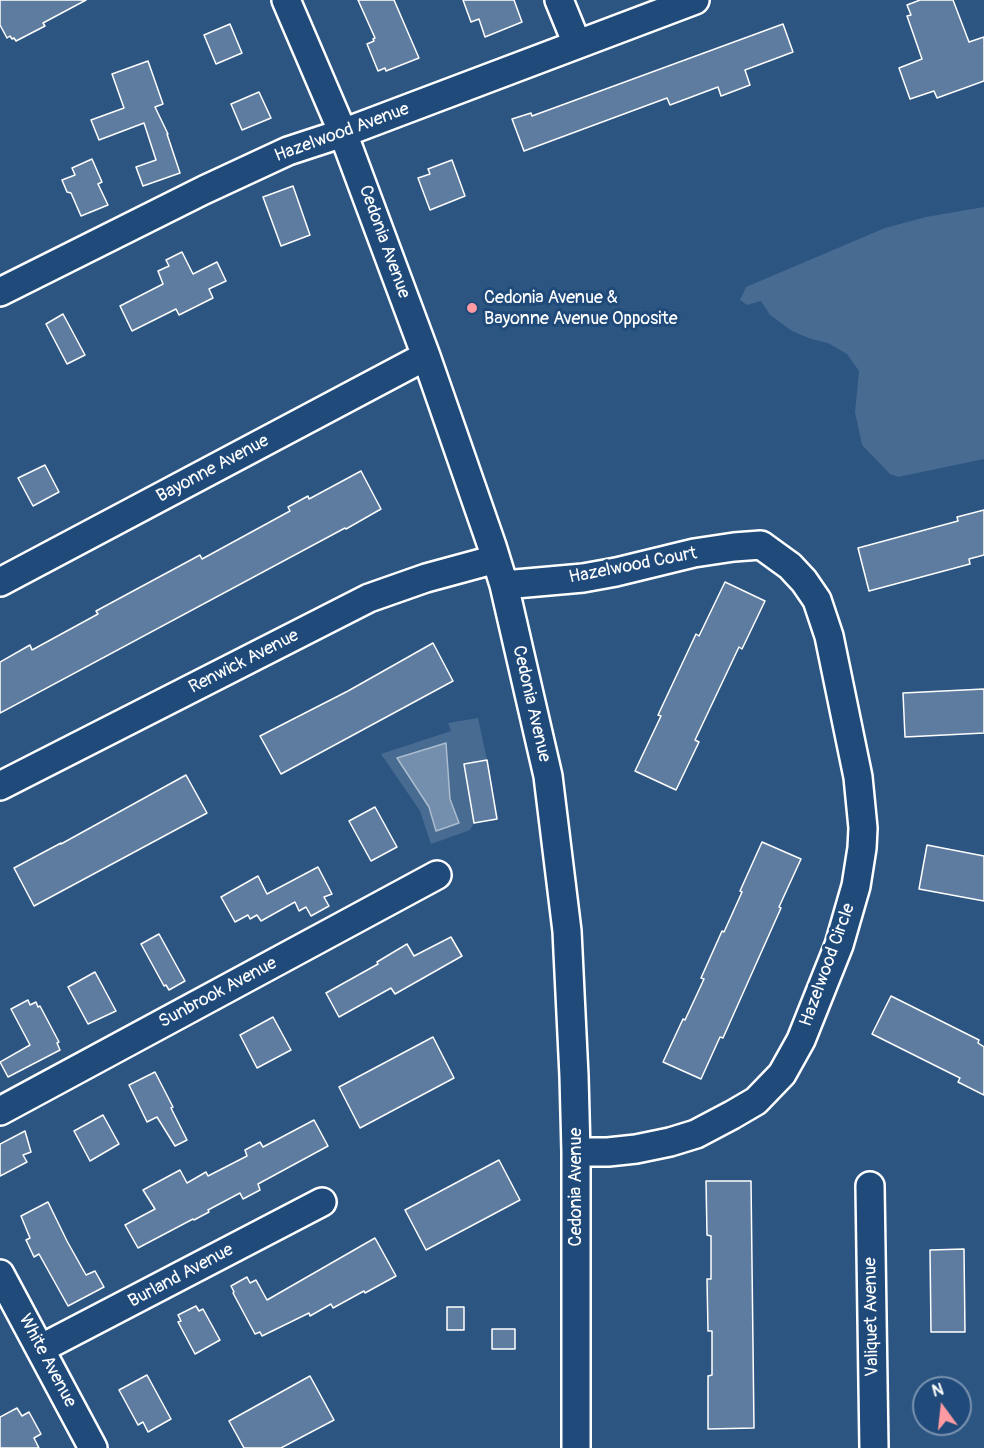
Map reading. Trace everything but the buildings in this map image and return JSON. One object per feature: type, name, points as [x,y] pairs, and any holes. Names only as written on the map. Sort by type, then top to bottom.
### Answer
[{"type":"street","name":"Cedonia Avenue","points":[[286,0],[343,133],[426,356],[496,559],[548,776],[567,931],[574,1076],[576,1448]]},
{"type":"street","points":[[559,0],[577,44]]},
{"type":"street","name":"Hazelwood Avenue","points":[[0,292],[288,151],[343,133],[695,0]]},
{"type":"street","name":"Bayonne Avenue","points":[[0,582],[426,356]]},
{"type":"street","name":"Hazelwood Court","points":[[504,585],[583,578],[694,553],[761,545]]},
{"type":"street","name":"Hazelwood Circle","points":[[576,1152],[608,1152],[670,1142],[696,1134],[756,1101],[782,1074],[801,1040],[839,945],[856,886],[862,848],[863,828],[858,777],[829,636],[817,600],[790,566],[761,545]]},
{"type":"street","name":"Renwick Avenue","points":[[0,786],[369,598],[426,578],[496,559]]},
{"type":"street","name":"Sunbrook Avenue","points":[[0,1111],[437,875]]},
{"type":"street","name":"Valiquet Avenue","points":[[870,1186],[874,1448]]},
{"type":"street","name":"Burland Avenue","points":[[40,1349],[322,1202]]},
{"type":"street","name":"White Avenue","points":[[0,1274],[93,1448]]},
{"type":"shaded area","points":[[984,207],[984,459],[898,477],[890,474],[862,445],[855,412],[859,371],[847,354],[828,343],[792,331],[770,315],[761,301],[747,305],[740,300],[746,287],[885,228],[926,217]]},
{"type":"shaded area","points":[[478,718],[487,760],[464,764],[474,823],[470,830],[431,844],[420,811],[381,754],[451,731],[448,723]]},
{"type":"shaded area","points":[[446,743],[450,799],[459,823],[436,831],[429,807],[397,758]]},
{"type":"place","name":"Cedonia Avenue & Bayonne Avenue Opposite","points":[[472,308]]}]
